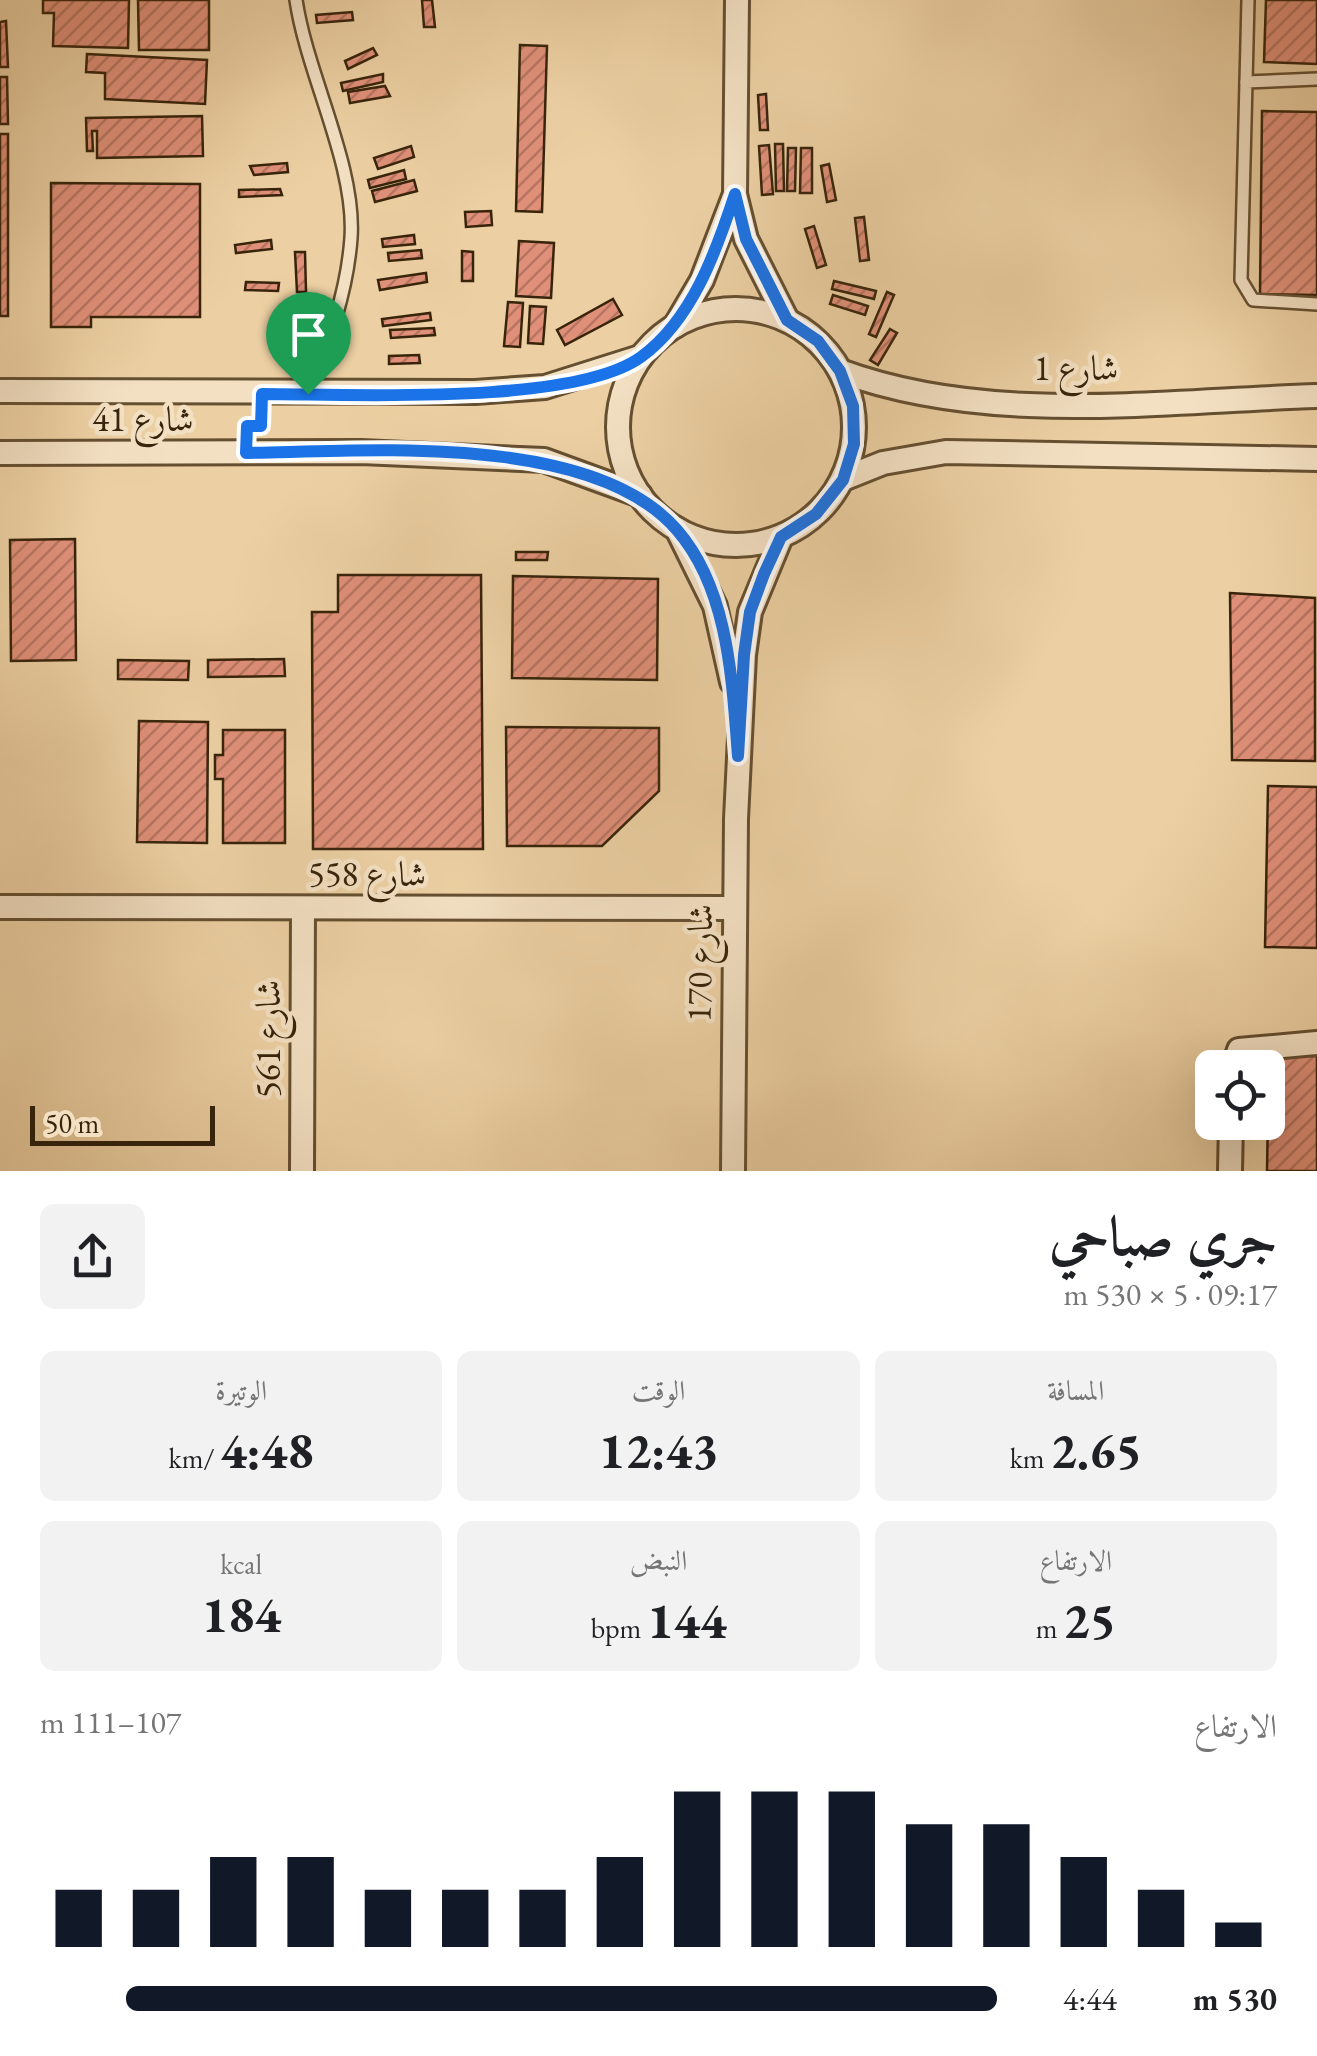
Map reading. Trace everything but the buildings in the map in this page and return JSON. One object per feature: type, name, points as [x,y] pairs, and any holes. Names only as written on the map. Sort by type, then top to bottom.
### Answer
[{"type":"street","points":[[737,0],[735,194],[746,239],[787,320]]},
{"type":"street","points":[[674,326],[711,311],[750,309],[787,320],[818,341],[840,371],[853,406],[854,425],[854,444],[843,480],[816,514],[781,537],[746,544],[710,542],[677,529],[640,494],[626,469],[618,440],[618,411],[626,382],[640,357],[674,326],[702,280],[735,194]]},
{"type":"street","name":"شارع 41","points":[[0,390],[308,394],[545,387],[640,357]]},
{"type":"street","name":"شارع 1","points":[[840,371],[887,388],[954,401],[1072,403],[1317,396]]},
{"type":"street","name":"شارع 41","points":[[0,453],[361,452],[544,460],[593,474],[640,494]]},
{"type":"street","points":[[843,480],[883,462],[946,452],[1317,459]]},
{"type":"street","name":"شارع 170","points":[[677,529],[716,606],[730,657],[738,756]]},
{"type":"street","name":"شارع 170","points":[[732,1171],[738,756],[750,612],[781,537]]},
{"type":"street","name":"شارع 558","points":[[0,907],[735,908]]},
{"type":"street","name":"شارع 561","points":[[302,1171],[303,908]]},
{"type":"street","points":[[1239,1050],[1317,1042]]},
{"type":"street","points":[[1230,1171],[1231,1140]]},
{"type":"lane","points":[[296,0],[306,52],[337,147],[351,234],[336,322],[308,394]]},
{"type":"lane","points":[[1248,0],[1241,280],[1253,300],[1317,304]]},
{"type":"lane","points":[[1246,82],[1317,79]]},
{"type":"path","points":[[246,453],[247,426],[261,426],[262,394]]},
{"type":"route","points":[[735,194],[746,239],[787,320],[818,341],[840,371],[853,406],[854,444],[843,480],[816,514],[781,537],[764,574],[750,612],[738,756],[730,657],[716,606],[677,529],[656,514],[640,494],[593,474],[544,460],[361,452],[246,453],[247,426],[261,426],[262,394],[308,394],[545,387],[640,357],[674,326],[702,280],[735,194]]}]
